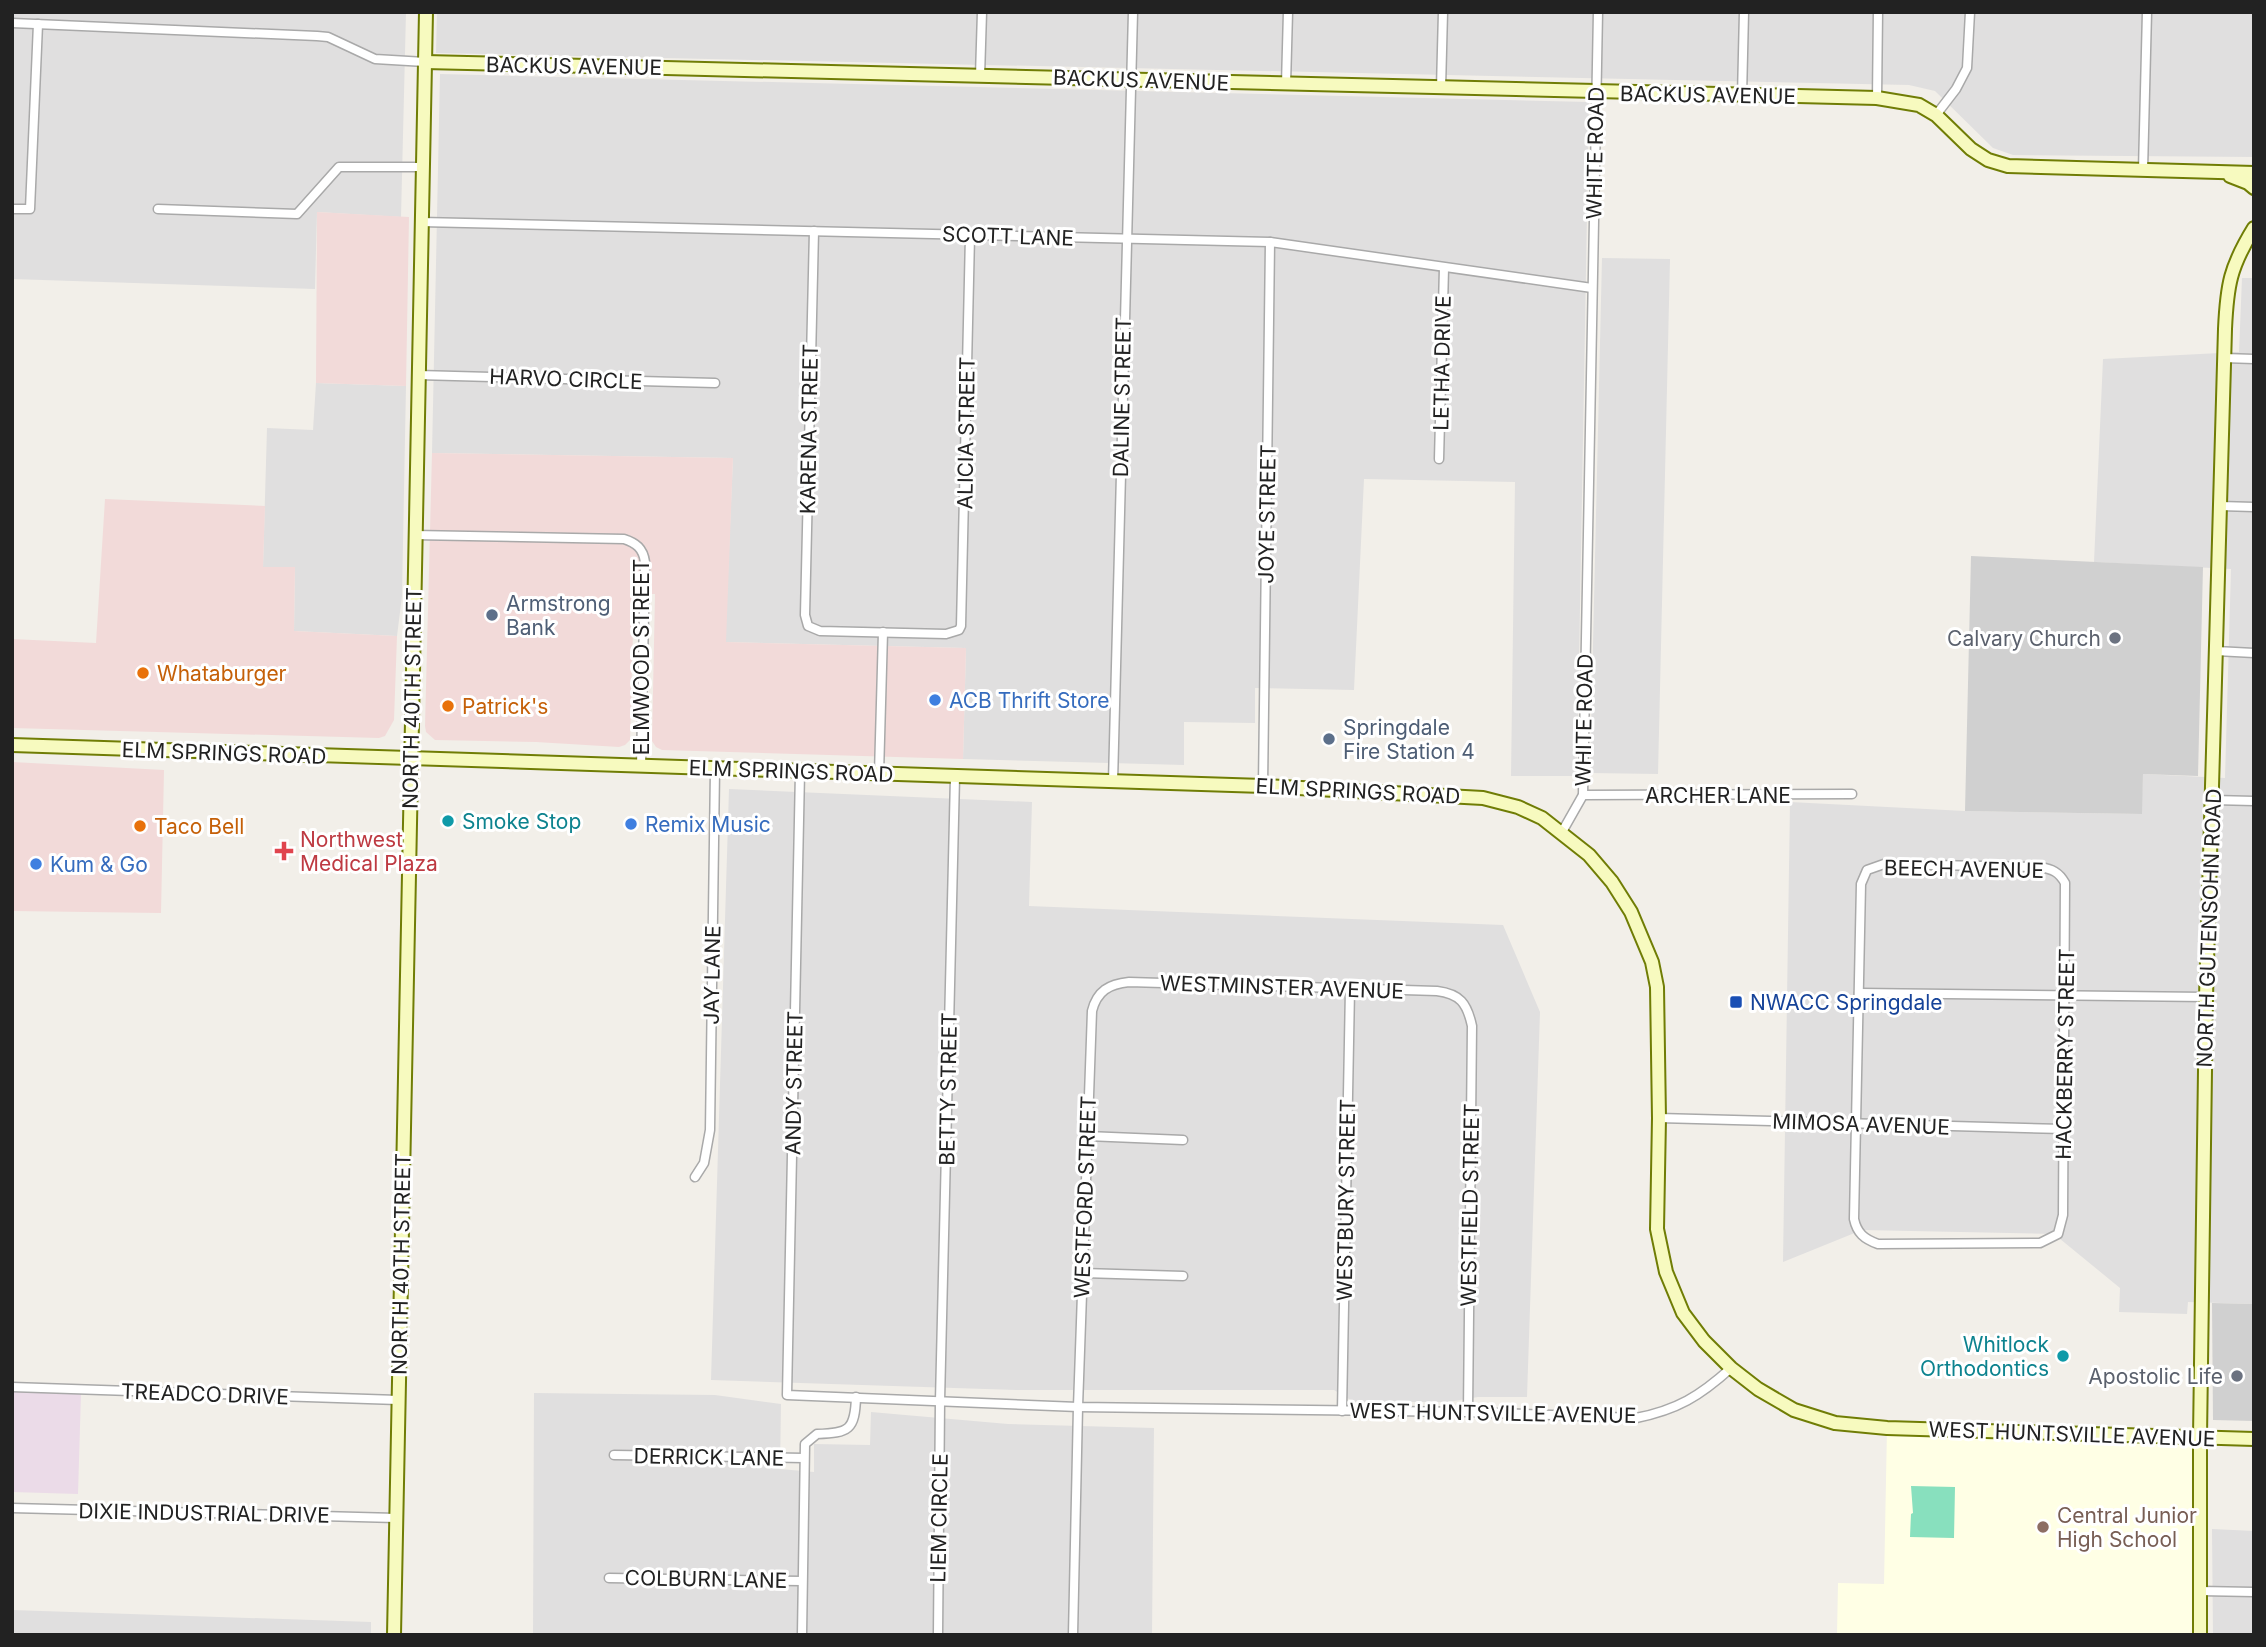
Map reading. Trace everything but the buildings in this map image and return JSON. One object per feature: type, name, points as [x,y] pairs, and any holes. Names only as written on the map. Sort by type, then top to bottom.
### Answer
[{"type":"street","name":"NORTH 40TH STREET","points":[[394,1635],[426,12]]},
{"type":"street","points":[[980,76],[982,12]]},
{"type":"street","name":"DALINE STREET","points":[[1113,782],[1133,12]]},
{"type":"street","points":[[1286,84],[1288,12]]},
{"type":"street","points":[[1441,88],[1443,12]]},
{"type":"street","name":"WHITE ROAD","points":[[1562,832],[1583,795],[1598,12]]},
{"type":"street","points":[[1742,96],[1744,12]]},
{"type":"street","points":[[1877,98],[1878,12]]},
{"type":"street","points":[[1936,115],[1956,89],[1967,68],[1970,12]]},
{"type":"street","points":[[2143,170],[2147,12]]},
{"type":"street","name":"BACKUS AVENUE","points":[[12,23],[328,37],[375,59],[425,62],[1877,98],[1919,105],[1936,115],[1971,149],[1988,160],[2008,166],[2254,173]]},
{"type":"street","points":[[12,209],[30,209],[38,24]]},
{"type":"street","points":[[158,209],[298,214],[340,167],[422,167]]},
{"type":"street","points":[[2209,172],[2238,177],[2254,188]]},
{"type":"street","name":"SCOTT LANE","points":[[421,222],[1270,242],[1592,288]]},
{"type":"street","name":"NORTH GUTENSOHN ROAD","points":[[2200,1635],[2206,997],[2224,358],[2227,289],[2236,258],[2252,228]]},
{"type":"street","name":"KARENA STREET","points":[[814,231],[804,615],[808,626],[820,631],[883,632]]},
{"type":"street","name":"ALICIA STREET","points":[[883,632],[946,634],[959,630],[970,236]]},
{"type":"street","name":"JOYE STREET","points":[[1263,786],[1270,242]]},
{"type":"street","name":"LETHA DRIVE","points":[[1439,459],[1444,268]]},
{"type":"street","points":[[2224,358],[2254,359]]},
{"type":"street","name":"HARVO CIRCLE","points":[[418,375],[715,383]]},
{"type":"street","points":[[2220,506],[2254,507]]},
{"type":"street","name":"ELMWOOD STREET","points":[[414,535],[624,539],[640,547],[645,562],[641,767]]},
{"type":"street","points":[[879,774],[883,632]]},
{"type":"street","points":[[2216,651],[2254,653]]},
{"type":"street","name":"ELM SPRINGS ROAD","points":[[12,745],[1263,786],[1483,798],[1518,807],[1542,818],[1562,832]]},
{"type":"street","name":"JAY LANE","points":[[695,1177],[704,1163],[710,1130],[715,769]]},
{"type":"street","name":"ANDY STREET","points":[[787,1395],[800,772]]},
{"type":"street","name":"BETTY STREET","points":[[940,1401],[955,776]]},
{"type":"street","name":"ARCHER LANE","points":[[1583,795],[1852,794]]},
{"type":"street","points":[[2213,800],[2254,801]]},
{"type":"street","points":[[1562,832],[1589,855],[1612,882],[1631,912],[1652,962],[1657,987],[1657,1229],[1666,1272],[1683,1313],[1704,1341],[1731,1368]]},
{"type":"street","name":"BEECH AVENUE","points":[[1859,993],[1861,884],[1867,870],[1884,864],[2040,867],[2060,874]]},
{"type":"street","name":"HACKBERRY STREET","points":[[1856,1124],[1854,1219],[1861,1236],[1878,1244],[2040,1243],[2058,1234],[2063,1215],[2066,894],[2066,883],[2060,874]]},
{"type":"street","name":"WESTMINSTER AVENUE","points":[[1102,991],[1114,984],[1129,982],[1437,991],[1452,993],[1463,999]]},
{"type":"street","name":"WESTBURY STREET","points":[[1342,1411],[1350,989]]},
{"type":"street","name":"WESTFORD STREET","points":[[1078,1406],[1091,1011],[1095,999],[1102,991]]},
{"type":"street","points":[[1856,1124],[1859,993],[2206,997]]},
{"type":"street","name":"WESTFIELD STREET","points":[[1463,999],[1472,1026],[1468,1412]]},
{"type":"street","name":"MIMOSA AVENUE","points":[[1659,1118],[2064,1129]]},
{"type":"street","points":[[1087,1136],[1183,1140]]},
{"type":"street","points":[[1083,1273],[1184,1276]]},
{"type":"street","name":"WEST HUNTSVILLE AVENUE","points":[[787,1395],[1078,1406],[1643,1416],[1682,1404],[1703,1393],[1731,1368],[1758,1389],[1794,1410],[1835,1423],[1887,1428],[2254,1439]]},
{"type":"street","name":"TREADCO DRIVE","points":[[12,1387],[398,1400]]},
{"type":"street","points":[[802,1635],[806,1444],[817,1434],[838,1433],[851,1427],[855,1420],[856,1397]]},
{"type":"street","name":"LIEM CIRCLE","points":[[938,1635],[940,1401]]},
{"type":"street","points":[[1073,1635],[1078,1406]]},
{"type":"street","name":"DERRICK LANE","points":[[614,1455],[804,1458]]},
{"type":"street","name":"DIXIE INDUSTRIAL DRIVE","points":[[12,1508],[396,1518]]},
{"type":"street","name":"COLBURN LANE","points":[[609,1578],[802,1581]]},
{"type":"street","points":[[2200,1591],[2254,1592]]},
{"type":"shaded area","points":[[12,12],[406,12],[401,217],[317,212],[315,289],[12,279]]},
{"type":"shaded area","points":[[437,12],[2254,12],[2254,157],[2013,155],[1993,148],[1935,91],[1909,85],[436,53]]},
{"type":"shaded area","points":[[440,74],[1589,102],[1577,776],[1511,776],[1515,482],[1364,479],[1354,690],[1255,688],[1255,723],[1184,722],[1184,765],[963,759],[966,648],[725,642],[733,458],[432,453]]},
{"type":"shaded area","points":[[317,212],[409,217],[406,386],[316,383]]},
{"type":"shaded area","points":[[1602,258],[1670,259],[1658,774],[1590,773]]},
{"type":"shaded area","points":[[2242,278],[2254,278],[2254,1304],[2188,1302],[2187,1314],[2119,1312],[2120,1288],[2054,1234],[1862,1230],[1783,1262],[1790,802],[1965,811],[2141,814],[2143,774],[2225,778],[2231,569],[2094,562],[2103,359],[2239,352]]},
{"type":"shaded area","points":[[316,383],[406,386],[402,596],[397,636],[294,631],[295,567],[263,567],[267,428],[313,430]]},
{"type":"shaded area","points":[[432,453],[733,458],[726,642],[966,648],[963,759],[662,750],[656,747],[652,741],[655,594],[634,594],[630,740],[625,745],[619,747],[435,740],[426,732],[425,726]]},
{"type":"shaded area","points":[[105,499],[265,506],[263,567],[295,567],[294,631],[397,636],[394,720],[385,736],[379,738],[12,728],[12,639],[96,643]]},
{"type":"shaded area","points":[[1971,556],[2203,567],[2198,776],[2143,774],[2142,814],[1965,811]]},
{"type":"shaded area","points":[[12,762],[164,770],[161,913],[12,911]]},
{"type":"shaded area","points":[[729,789],[1032,802],[1029,906],[1503,925],[1540,1012],[1527,1397],[1478,1397],[1448,1402],[1354,1402],[1334,1390],[1016,1390],[711,1380]]},
{"type":"shaded area","points":[[2212,1303],[2254,1304],[2254,1421],[2213,1420]]},
{"type":"shaded area","points":[[12,1391],[81,1393],[78,1494],[12,1492]]},
{"type":"shaded area","points":[[534,1393],[715,1395],[781,1404],[780,1469],[814,1472],[814,1444],[870,1445],[871,1412],[1008,1424],[1154,1428],[1152,1635],[533,1635]]},
{"type":"shaded area","name":"Central Junior High School","points":[[1887,1428],[2200,1438],[2200,1635],[1837,1635],[1838,1583],[1884,1584]]},
{"type":"shaded area","points":[[2212,1529],[2254,1531],[2254,1635],[2213,1635]]},
{"type":"shaded area","points":[[12,1610],[371,1622],[371,1635],[12,1635]]},
{"type":"green space","points":[[1911,1486],[1955,1487],[1954,1538],[1910,1537],[1913,1513]]},
{"type":"place","name":"Armstrong Bank","points":[[492,615]]},
{"type":"place","name":"Calvary Church","points":[[2115,638]]},
{"type":"place","name":"Whataburger","points":[[143,673]]},
{"type":"place","name":"ACB Thrift Store","points":[[935,700]]},
{"type":"place","name":"Patrick's","points":[[448,706]]},
{"type":"place","name":"Springdale Fire Station 4","points":[[1329,739]]},
{"type":"place","name":"Smoke Stop","points":[[448,821]]},
{"type":"place","name":"Remix Music","points":[[631,824]]},
{"type":"place","name":"Taco Bell","points":[[140,826]]},
{"type":"place","name":"Northwest Medical Plaza","points":[[284,851]]},
{"type":"place","name":"Kum & Go","points":[[36,864]]},
{"type":"place","name":"NWACC Springdale","points":[[1736,1002]]},
{"type":"place","name":"Whitlock Orthodontics","points":[[2063,1356]]},
{"type":"place","name":"Apostolic Life","points":[[2237,1376]]},
{"type":"place","name":"Central Junior High School","points":[[2043,1527]]}]
